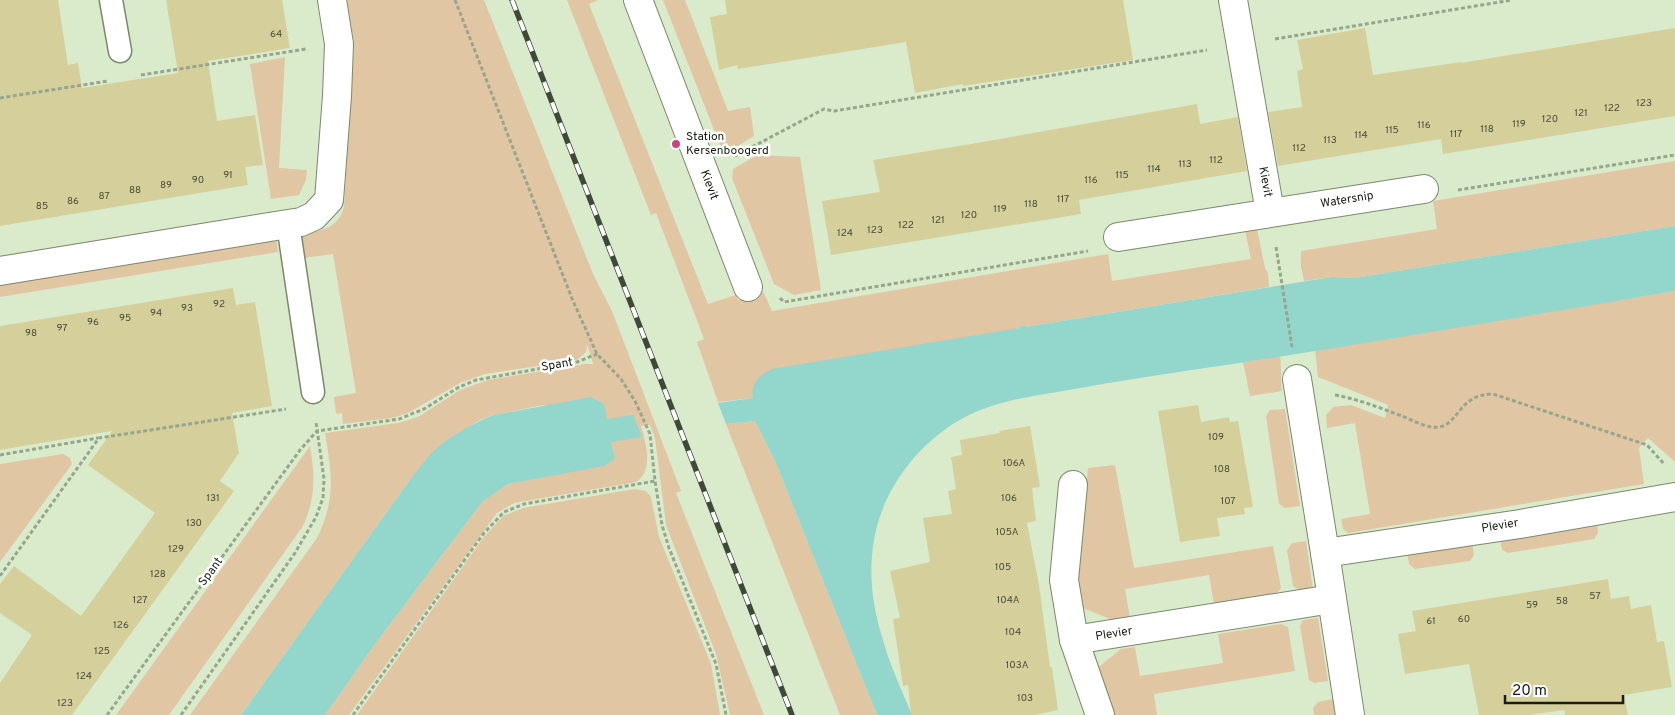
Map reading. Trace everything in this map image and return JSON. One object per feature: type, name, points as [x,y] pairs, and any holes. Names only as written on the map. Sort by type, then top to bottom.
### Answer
[{"type":"street","points":[[0,271],[301,222],[314,216],[330,200],[339,44],[332,0]]},
{"type":"street","name":"Kievit","points":[[638,0],[748,287]]},
{"type":"street","name":"Kievit","points":[[1118,237],[1270,212],[1233,0]]},
{"type":"street","name":"Watersnip","points":[[1270,212],[1424,189]]},
{"type":"street","points":[[1298,387],[1350,715]]},
{"type":"street","name":"Plevier","points":[[1325,553],[1520,524],[1672,484]]},
{"type":"street","points":[[1073,485],[1064,580],[1074,640],[1100,715]]},
{"type":"street","name":"Plevier","points":[[1074,640],[1332,599]]},
{"type":"lane","points":[[111,0],[120,51]]},
{"type":"lane","points":[[288,224],[314,398]]},
{"type":"path","points":[[455,0],[573,301],[597,354],[621,380],[639,409],[650,434],[662,525],[669,548],[716,664],[726,715]]},
{"type":"path","points":[[704,173],[824,109],[834,111],[1512,0]]},
{"type":"path","points":[[136,76],[339,44]]},
{"type":"path","points":[[0,98],[116,79]]},
{"type":"path","points":[[1424,189],[1439,193],[1675,155]]},
{"type":"path","points":[[748,287],[764,280],[769,289],[784,302],[1086,251],[1118,237]]},
{"type":"path","points":[[1282,278],[1293,352]]},
{"type":"path","name":"Spant","points":[[107,715],[300,450],[317,431],[399,419],[424,409],[459,387],[476,380],[577,362],[597,354]]},
{"type":"path","points":[[1298,387],[1362,402],[1417,422],[1439,427],[1448,423],[1470,399],[1482,394],[1493,394],[1647,445],[1672,484]]},
{"type":"path","points":[[0,455],[314,398],[324,479],[323,498],[316,517],[295,552],[181,715]]},
{"type":"path","points":[[0,576],[99,438]]},
{"type":"path","points":[[353,715],[484,533],[504,512],[524,504],[655,481]]},
{"type":"shaded area","points":[[347,0],[484,0],[593,274],[612,311],[681,491],[676,493],[764,715],[730,715],[716,654],[666,525],[655,438],[650,425],[641,426],[645,440],[647,464],[642,477],[636,482],[514,503],[497,513],[349,715],[325,715],[375,644],[482,502],[508,484],[545,476],[611,442],[607,419],[543,405],[494,415],[480,420],[454,436],[430,455],[407,484],[241,715],[190,715],[317,538],[327,511],[331,487],[325,433],[398,423],[418,417],[460,390],[488,380],[593,364],[587,344],[586,352],[577,360],[485,374],[460,383],[408,413],[392,418],[343,424],[342,413],[336,414],[334,397],[356,393],[333,254],[304,258],[301,234],[322,230],[333,225],[341,215],[344,207],[354,43]]},
{"type":"shaded area","points":[[567,0],[598,0],[589,4],[708,304],[736,295],[738,300],[763,291],[772,311],[1108,254],[1112,281],[1251,259],[1245,230],[1257,229],[1265,268],[1268,273],[1269,287],[1025,327],[1024,325],[1020,326],[1020,328],[753,398],[718,402],[697,342],[704,339],[656,213],[651,215]]},
{"type":"shaded area","points":[[663,0],[685,0],[728,111],[750,107],[754,136],[728,152],[720,145]]},
{"type":"shaded area","points":[[285,57],[279,168],[307,170],[306,180],[299,195],[271,199],[250,64]]},
{"type":"shaded area","points":[[757,155],[800,157],[821,290],[794,295],[774,284],[732,178],[733,169]]},
{"type":"shaded area","points":[[1675,161],[1675,226],[1355,278],[1332,277],[1304,281],[1301,267],[1301,251],[1437,229],[1433,201]]},
{"type":"shaded area","points":[[276,238],[278,252],[0,297],[0,282]]},
{"type":"shaded area","points":[[1675,291],[1675,462],[1648,438],[1639,448],[1644,484],[1348,533],[1343,529],[1341,519],[1370,514],[1355,423],[1327,428],[1326,415],[1333,407],[1351,405],[1385,418],[1388,405],[1318,377],[1315,350]]},
{"type":"shaded area","points":[[1280,356],[1282,391],[1250,396],[1243,362]]},
{"type":"shaded area","points":[[1285,409],[1300,506],[1285,508],[1279,504],[1266,416],[1270,410]]},
{"type":"shaded area","points":[[755,421],[776,463],[877,715],[840,715],[726,424]]},
{"type":"shaded area","points":[[310,446],[313,486],[310,505],[303,526],[169,715],[116,715]]},
{"type":"shaded area","points":[[63,454],[70,458],[72,464],[0,562],[0,464]]},
{"type":"shaded area","points":[[1115,465],[1134,568],[1273,546],[1281,588],[1276,594],[1214,604],[1209,575],[1125,589],[1130,618],[1115,621],[1083,608],[1078,575],[1088,468]]},
{"type":"shaded area","points":[[635,489],[646,491],[651,497],[659,537],[711,664],[720,715],[357,715],[484,537],[503,516],[523,508]]},
{"type":"shaded area","points":[[1597,522],[1598,533],[1594,539],[1508,553],[1502,550],[1500,538]]},
{"type":"shaded area","points":[[1306,541],[1313,590],[1301,591],[1293,586],[1287,550],[1292,543]]},
{"type":"shaded area","points":[[1472,543],[1474,555],[1470,561],[1415,569],[1409,564],[1407,553]]},
{"type":"shaded area","points":[[1318,618],[1328,681],[1314,683],[1309,680],[1300,626],[1303,620]]},
{"type":"shaded area","points":[[1281,624],[1288,627],[1295,671],[1154,694],[1157,715],[1115,715],[1095,670],[1121,649],[1135,647],[1140,676],[1223,663],[1218,634]]},
{"type":"shaded area","points":[[1333,699],[1335,715],[1314,715],[1313,708],[1318,702]]},
{"type":"water","points":[[1675,226],[1675,291],[1027,397],[986,408],[964,417],[944,430],[925,446],[895,484],[884,505],[877,526],[873,548],[871,571],[877,617],[889,659],[912,715],[877,715],[776,463],[755,421],[726,424],[718,403],[753,398],[753,388],[757,380],[772,369],[1020,328],[1020,326],[1025,325],[1025,327],[1332,277],[1355,278]]},
{"type":"water","points":[[591,397],[604,404],[607,419],[633,415],[642,437],[611,442],[615,459],[604,466],[508,484],[482,502],[375,644],[325,715],[241,715],[407,484],[435,450],[459,432],[494,415]]},
{"type":"building","points":[[0,0],[58,0],[68,65],[78,63],[82,88],[178,73],[166,0],[282,0],[290,48],[208,61],[217,121],[255,115],[263,165],[245,167],[248,185],[0,226]]},
{"type":"building","points":[[725,0],[1123,0],[1133,60],[963,86],[963,84],[915,93],[906,42],[738,69],[737,65],[719,70],[710,17],[727,14]]},
{"type":"building","points":[[1365,28],[1373,75],[1461,63],[1675,28],[1675,116],[1443,154],[1441,139],[1278,166],[1268,112],[1302,107],[1297,71],[1303,69],[1297,40]]},
{"type":"building","points":[[1197,104],[1200,124],[1238,117],[1247,171],[1079,200],[1081,214],[831,255],[822,201],[880,192],[873,160]]},
{"type":"building","points":[[233,288],[236,305],[255,302],[272,406],[232,413],[239,453],[220,481],[234,491],[72,715],[0,715],[0,683],[32,635],[0,613],[0,584],[14,566],[81,616],[155,513],[88,465],[112,431],[0,450],[0,326]]},
{"type":"building","points":[[1198,405],[1201,422],[1229,417],[1230,422],[1238,421],[1253,507],[1244,508],[1245,514],[1217,518],[1220,536],[1180,542],[1158,411]]},
{"type":"building","points":[[1030,426],[1040,487],[1032,488],[1036,521],[1027,523],[1039,585],[1058,710],[1035,715],[911,715],[908,685],[903,686],[893,619],[900,618],[890,571],[930,562],[923,518],[952,514],[948,491],[956,489],[951,457],[962,455],[960,440]]},
{"type":"building","points":[[1608,579],[1611,599],[1629,596],[1631,609],[1651,605],[1657,642],[1664,641],[1672,687],[1624,695],[1628,715],[1565,715],[1564,710],[1529,715],[1479,715],[1469,664],[1405,674],[1398,634],[1416,631],[1412,611]]},
{"type":"railway","points":[[512,0],[792,715]]},
{"type":"place","name":"Station Kersenboogerd","points":[[676,144]]}]
